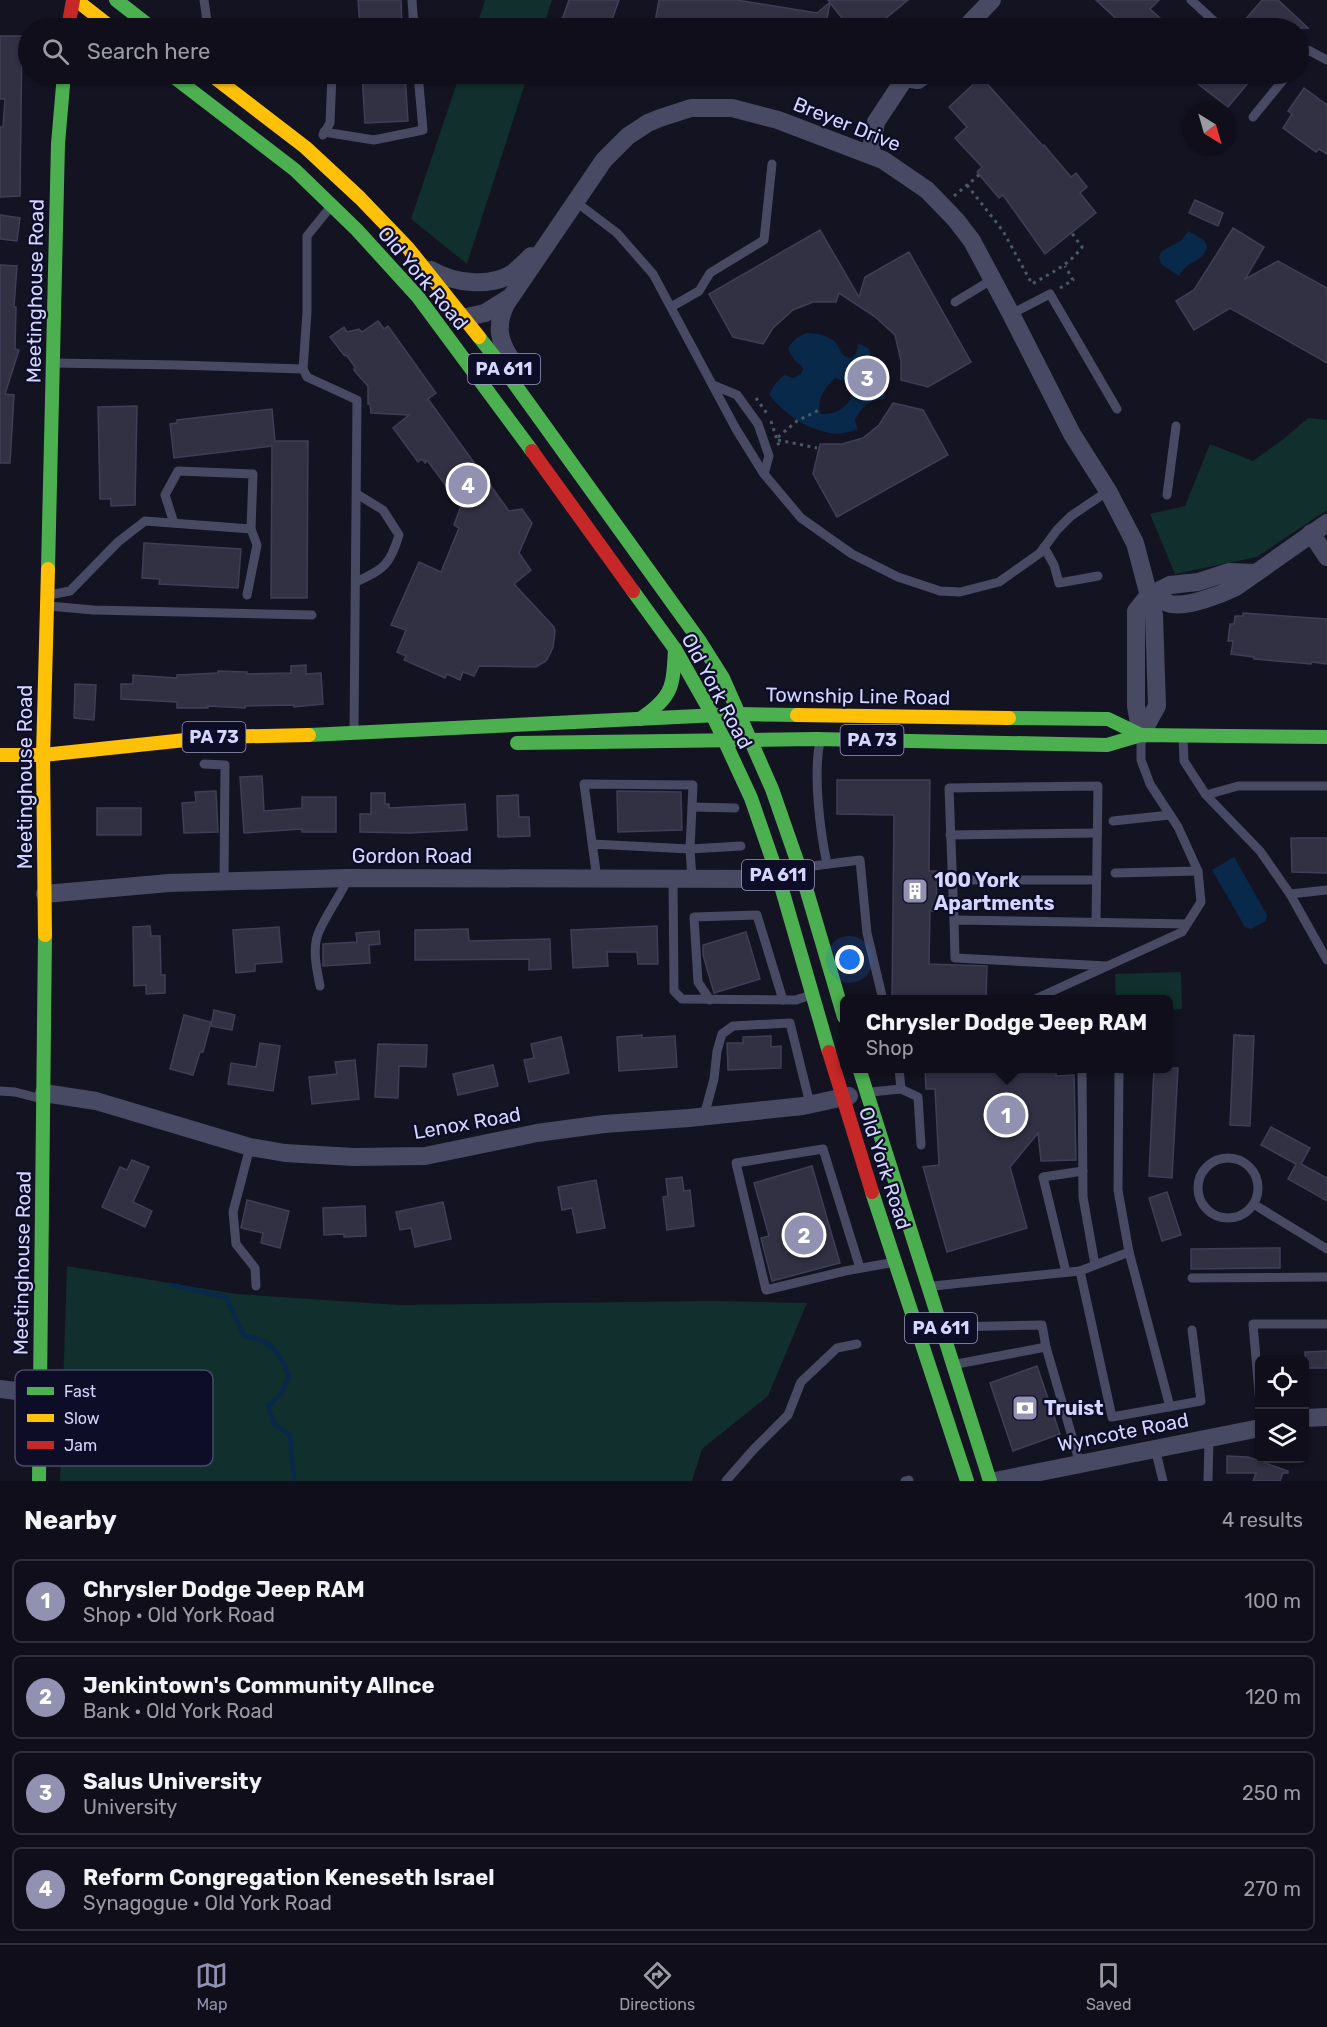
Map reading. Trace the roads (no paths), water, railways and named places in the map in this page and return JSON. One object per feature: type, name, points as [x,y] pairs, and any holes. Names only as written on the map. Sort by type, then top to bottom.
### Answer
[{"type":"main road","points":[[70,18],[74,0],[98,18]]},
{"type":"main road","points":[[116,0],[139,18]]},
{"type":"main road","name":"Meetinghouse Road","points":[[40,1370],[45,894],[42,755],[58,144],[63,84]]},
{"type":"main road","name":"Old York Road","points":[[183,84],[295,170],[357,230],[418,297],[675,649],[713,716],[751,798],[779,879],[842,1097],[967,1481]]},
{"type":"main road","name":"Old York Road","points":[[224,84],[316,148],[422,266],[501,365],[699,640],[723,678],[772,789],[799,868],[840,1004]]},
{"type":"main road","points":[[640,719],[657,709],[670,693],[673,686],[675,649]]},
{"type":"main road","name":"Township Line Road","points":[[0,755],[42,755],[213,737],[354,734],[739,714],[1108,719],[1141,735]]},
{"type":"main road","name":"Township Line Road","points":[[354,734],[444,742]]},
{"type":"main road","name":"Township Line Road","points":[[502,743],[820,739],[1107,745],[1141,735],[1327,737]]},
{"type":"main road","name":"Old York Road","points":[[860,1073],[990,1481]]},
{"type":"main road","points":[[904,1291],[928,1286]]},
{"type":"main road","name":"Meetinghouse Road","points":[[39,1466],[39,1481]]},
{"type":"street","points":[[975,18],[992,0]]},
{"type":"street","points":[[870,154],[876,122],[901,84]]},
{"type":"street","name":"Breyer Drive","points":[[599,500],[573,448],[503,347],[499,331],[502,311],[604,160],[620,143],[648,123],[691,108],[732,108],[778,120],[870,154],[914,179],[944,207],[972,241],[1072,434],[1108,491],[1135,543],[1154,615],[1157,706],[1141,735]]},
{"type":"street","name":"Breyer Drive","points":[[422,266],[445,278],[467,281],[495,280],[513,273],[552,237]]},
{"type":"street","points":[[418,297],[445,316],[464,318]]},
{"type":"street","name":"Breyer Drive","points":[[464,318],[485,313],[511,297]]},
{"type":"street","points":[[1148,596],[1170,585],[1198,582],[1229,572],[1256,573],[1327,523]]},
{"type":"street","points":[[1311,533],[1327,557]]},
{"type":"street","name":"Gordon Road","points":[[45,894],[169,883],[348,878],[779,879]]},
{"type":"street","name":"Lenox Road","points":[[44,1096],[96,1101],[250,1147],[285,1153],[354,1157],[425,1156],[537,1133],[604,1124],[810,1104],[866,1092]]},
{"type":"street","points":[[0,1389],[15,1391]]},
{"type":"street","points":[[1309,1418],[1327,1417]]},
{"type":"street","name":"Wyncote Road","points":[[995,1481],[1255,1429]]},
{"type":"lane","points":[[204,0],[207,18]]},
{"type":"lane","points":[[412,0],[413,18]]},
{"type":"lane","points":[[1191,0],[1211,18]]},
{"type":"lane","points":[[1309,51],[1327,60]]},
{"type":"lane","points":[[295,170],[316,148],[330,123],[332,84]]},
{"type":"lane","points":[[324,132],[374,140],[423,130],[419,84]]},
{"type":"lane","points":[[1252,117],[1280,84]]},
{"type":"lane","points":[[671,307],[699,291],[710,273],[764,240],[772,164]]},
{"type":"lane","points":[[576,202],[617,233],[652,274],[736,429],[764,474],[801,518],[852,554],[898,577],[940,591],[960,592],[999,582],[1040,553],[1071,516],[1108,491]]},
{"type":"lane","points":[[332,206],[308,236],[307,312],[303,369],[307,377],[357,400],[354,734]]},
{"type":"lane","points":[[954,302],[993,279]]},
{"type":"lane","points":[[1011,314],[1050,294],[1117,410]]},
{"type":"lane","points":[[53,363],[303,369]]},
{"type":"lane","points":[[713,385],[737,395],[758,424],[769,456],[764,474]]},
{"type":"lane","points":[[1167,495],[1176,426]]},
{"type":"lane","points":[[174,523],[165,495],[178,471],[253,474],[251,529],[257,545],[246,595]]},
{"type":"lane","points":[[356,582],[378,572],[393,554],[399,535],[383,510],[357,494]]},
{"type":"lane","points":[[46,601],[70,591],[118,542],[146,521],[251,529]]},
{"type":"lane","points":[[1044,547],[1054,565],[1059,584],[1098,576]]},
{"type":"lane","points":[[46,601],[93,610],[312,615]]},
{"type":"lane","points":[[1042,995],[1182,932],[1201,902],[1198,871],[1178,827],[1150,784],[1141,760],[1141,735]]},
{"type":"lane","points":[[1183,735],[1184,761],[1206,795],[1260,851],[1290,894],[1327,960]]},
{"type":"lane","points":[[820,739],[816,758],[821,838],[827,864]]},
{"type":"lane","points":[[204,765],[225,765],[224,881]]},
{"type":"lane","points":[[597,879],[584,784],[693,785],[690,849],[692,879]]},
{"type":"lane","points":[[1096,922],[1098,786],[949,788],[955,958],[1107,966]]},
{"type":"lane","points":[[1206,795],[1238,786],[1327,786]]},
{"type":"lane","points":[[692,807],[735,808]]},
{"type":"lane","points":[[1113,821],[1170,815]]},
{"type":"lane","points":[[950,835],[1097,833]]},
{"type":"lane","points":[[592,844],[690,849],[741,846]]},
{"type":"lane","points":[[799,868],[860,860],[867,933],[882,995]]},
{"type":"lane","points":[[1115,873],[1198,871]]},
{"type":"lane","points":[[320,986],[315,958],[317,935],[348,878]]},
{"type":"lane","points":[[673,879],[674,991],[682,999],[796,1000],[813,994]]},
{"type":"lane","points":[[952,880],[1096,880]]},
{"type":"lane","points":[[1290,894],[1327,890]]},
{"type":"lane","points":[[710,1000],[698,982],[693,917],[757,915],[783,1000]]},
{"type":"lane","points":[[954,920],[1187,924]]},
{"type":"lane","points":[[704,1116],[714,1079],[717,1051],[722,1034],[733,1026],[790,1023],[810,1104]]},
{"type":"lane","points":[[899,1073],[901,1089]]},
{"type":"lane","points":[[1082,1073],[1083,1197],[1095,1265]]},
{"type":"lane","points":[[1119,1073],[1118,1190],[1129,1252],[1170,1407]]},
{"type":"lane","points":[[866,1092],[901,1089],[918,1096],[921,1145]]},
{"type":"lane","points":[[0,1091],[44,1096]]},
{"type":"lane","points":[[250,1147],[233,1212],[236,1244],[255,1269],[256,1286]]},
{"type":"lane","points":[[860,1268],[823,1149],[736,1163],[766,1290],[860,1268],[895,1263]]},
{"type":"lane","points":[[1225,1158],[1242,1161],[1254,1171],[1257,1178],[1258,1194],[1255,1205],[1244,1215],[1236,1218],[1227,1219],[1211,1214],[1200,1200],[1198,1191],[1198,1182],[1202,1173],[1216,1160],[1225,1158]]},
{"type":"lane","points":[[1066,1272],[1043,1177],[1083,1171]]},
{"type":"lane","points":[[1255,1205],[1327,1249]]},
{"type":"lane","points":[[928,1286],[1080,1271],[1129,1252]]},
{"type":"lane","points":[[1080,1271],[1112,1417],[1201,1401],[1192,1330]]},
{"type":"lane","points":[[1192,1278],[1327,1277]]},
{"type":"lane","points":[[1256,1355],[1253,1324],[1327,1323]]},
{"type":"lane","points":[[941,1327],[1042,1325],[1046,1347],[1080,1464]]},
{"type":"lane","points":[[726,1481],[753,1450],[789,1415],[801,1382],[837,1348],[857,1344]]},
{"type":"lane","points":[[953,1365],[1046,1347]]},
{"type":"lane","points":[[1208,1481],[1209,1438]]},
{"type":"lane","points":[[1155,1448],[1163,1481]]},
{"type":"water","points":[[1188,231],[1204,240],[1207,246],[1203,255],[1179,276],[1161,264],[1159,256],[1162,251],[1182,240]]},
{"type":"water","points":[[805,334],[819,334],[831,339],[843,355],[850,358],[856,354],[858,343],[869,349],[872,360],[882,377],[886,393],[884,399],[866,405],[860,411],[855,420],[856,430],[837,434],[808,426],[782,409],[769,394],[784,375],[794,378],[801,374],[802,366],[795,361],[788,349],[796,339]],"holes":[[[835,378],[845,381],[850,389],[849,402],[839,410],[821,414],[820,399],[828,385]]]},
{"type":"water","points":[[1234,857],[1267,915],[1266,921],[1251,929],[1245,927],[1212,870]]},
{"type":"waterway","points":[[171,1285],[226,1297],[244,1336],[268,1344],[282,1360],[289,1376],[282,1393],[268,1406],[274,1424],[290,1435],[294,1481]]},
{"type":"place","name":"Salus University","points":[[867,378]]},
{"type":"place","name":"Reform Congregation Keneseth Israel","points":[[468,485]]},
{"type":"place","name":"100 York Apartments","points":[[915,891]]},
{"type":"place","name":"Chrysler Dodge Jeep RAM","points":[[1006,1115]]},
{"type":"place","name":"Jenkintown's Community Allnce","points":[[804,1235]]},
{"type":"place","name":"Truist","points":[[1025,1408]]}]
